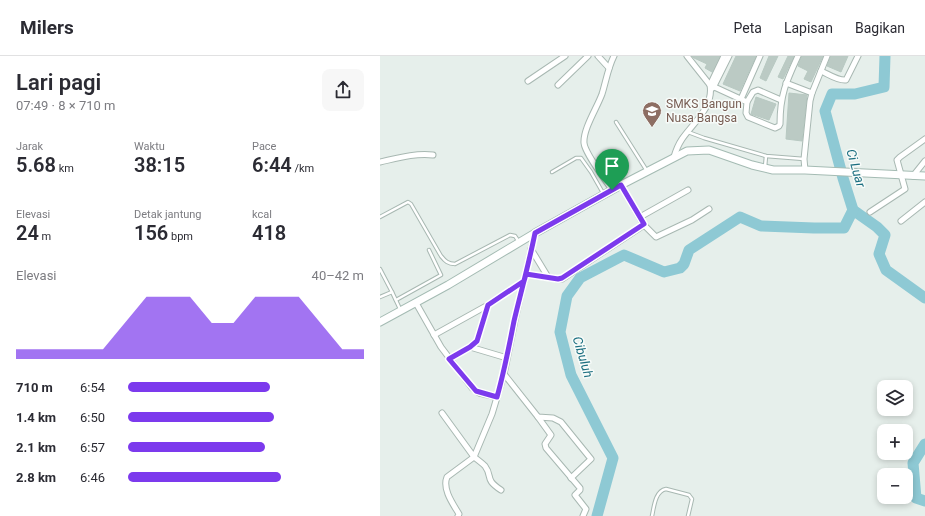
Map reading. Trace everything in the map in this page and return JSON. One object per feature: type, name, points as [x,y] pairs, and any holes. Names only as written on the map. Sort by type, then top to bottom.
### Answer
[{"type":"street","points":[[528,81],[565,56]]},
{"type":"street","points":[[558,86],[588,56]]},
{"type":"street","points":[[598,56],[609,68]]},
{"type":"street","points":[[612,190],[586,151],[584,143],[586,133],[614,56]]},
{"type":"street","points":[[687,56],[712,88],[741,98],[747,102]]},
{"type":"street","points":[[674,157],[678,145],[702,114],[709,100],[724,56]]},
{"type":"street","points":[[712,88],[730,56]]},
{"type":"street","points":[[741,98],[760,56]]},
{"type":"street","points":[[781,100],[758,90],[753,92],[747,102],[746,113],[748,117],[775,128],[779,126],[781,100],[786,83],[798,56]]},
{"type":"street","points":[[806,170],[804,159],[812,93],[827,56]]},
{"type":"street","points":[[821,71],[846,80],[858,56]]},
{"type":"street","points":[[786,83],[812,93]]},
{"type":"street","points":[[870,212],[905,189],[897,162],[898,158],[925,139]]},
{"type":"street","points":[[380,322],[416,303],[519,242],[612,190],[687,151],[709,150],[752,165],[779,170],[925,176]]},
{"type":"street","points":[[380,162],[423,154],[433,155]]},
{"type":"street","points":[[913,176],[925,161]]},
{"type":"street","points":[[621,185],[644,224],[657,238],[692,220],[709,209]]},
{"type":"street","points":[[640,217],[688,190]]},
{"type":"street","points":[[901,221],[925,202]]},
{"type":"street","points":[[526,274],[558,279],[565,277],[644,224]]},
{"type":"street","points":[[458,516],[459,514],[449,496],[446,480],[447,477],[474,457],[492,414],[504,374],[535,233]]},
{"type":"street","points":[[532,249],[548,278]]},
{"type":"street","points":[[434,335],[488,305],[524,281]]},
{"type":"street","points":[[416,303],[449,359],[476,391],[497,397]]},
{"type":"street","points":[[449,359],[470,347],[479,338],[488,305]]},
{"type":"street","points":[[470,347],[507,358]]},
{"type":"street","points":[[504,374],[551,435],[545,444],[546,448],[580,489],[575,494],[586,510],[583,516]]},
{"type":"street","points":[[442,413],[474,457],[485,466],[492,485],[501,490]]},
{"type":"street","points":[[538,417],[553,418],[561,422],[591,458],[571,478]]},
{"type":"lane","points":[[616,122],[647,171]]},
{"type":"lane","points":[[687,132],[766,156],[804,159]]},
{"type":"lane","points":[[765,168],[766,156]]},
{"type":"lane","points":[[552,172],[576,158],[581,158],[604,195]]},
{"type":"lane","points":[[380,217],[402,204],[408,202],[411,204],[441,256],[450,264],[455,264],[510,235],[515,236],[519,242]]},
{"type":"lane","points":[[396,300],[441,275],[429,250]]},
{"type":"lane","points":[[380,269],[401,311]]},
{"type":"lane","points":[[380,297],[392,292]]},
{"type":"lane","points":[[652,516],[658,494],[662,490],[666,489],[689,495],[691,497],[692,499],[688,516]]},
{"type":"building","points":[[692,56],[720,56],[712,72],[705,68],[707,64]]},
{"type":"building","points":[[736,56],[756,56],[740,91],[723,84]]},
{"type":"building","points":[[769,56],[778,56],[766,81],[760,78]]},
{"type":"building","points":[[788,56],[794,56],[783,79],[778,77]]},
{"type":"building","points":[[802,56],[823,56],[811,82],[804,79],[808,71],[798,66]]},
{"type":"building","points":[[831,56],[848,56],[841,72],[827,66]]},
{"type":"building","points":[[789,93],[807,95],[802,141],[786,139]]},
{"type":"building","points":[[756,97],[776,104],[769,120],[751,114]]},
{"type":"waterway","name":"Ci Luar","points":[[885,56],[884,87],[855,94],[832,94],[825,111],[853,210],[877,227],[885,235],[879,254],[886,270],[925,298]]},
{"type":"waterway","name":"Cibuluh","points":[[597,516],[613,458],[571,375],[560,332],[567,296],[580,278],[624,255],[664,272],[680,268],[684,264],[689,250],[740,217],[761,226],[844,228],[853,210]]},
{"type":"waterway","name":"Ci Luar","points":[[925,444],[913,463],[916,498],[925,501]]},
{"type":"place","name":"SMKS Bangun Nusa Bangsa","points":[[652,128]]},
{"type":"route","points":[[612,190],[535,233],[526,274],[515,320],[504,374],[497,397],[479,393],[472,388],[449,359],[470,347],[477,341],[488,305],[524,281],[526,274],[558,279],[565,277],[644,224],[621,185],[612,190]]}]
